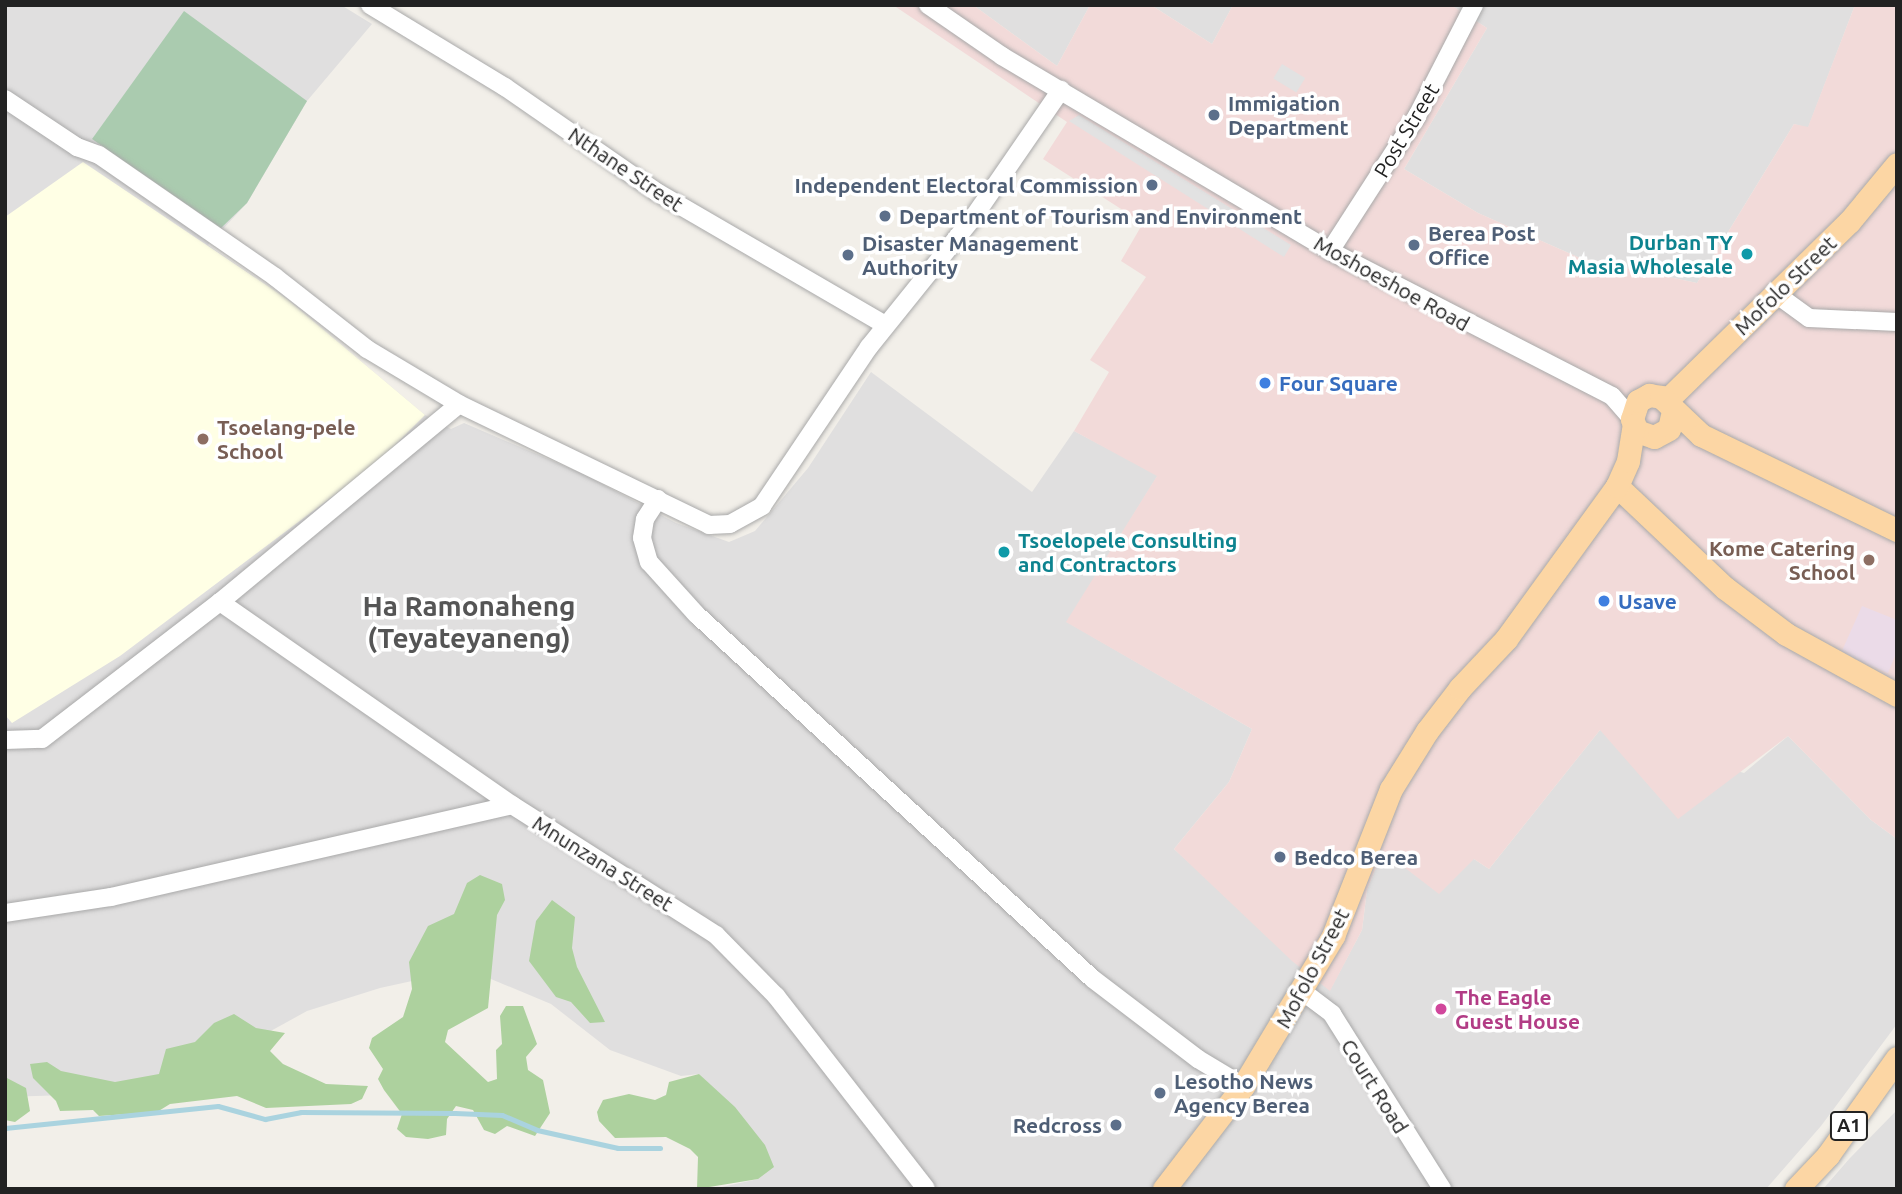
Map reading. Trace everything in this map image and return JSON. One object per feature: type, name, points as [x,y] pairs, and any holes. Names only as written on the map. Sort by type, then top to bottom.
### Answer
[{"type":"main road","name":"Mofolo Street","points":[[1670,406],[1776,294],[1849,222],[1897,164]]},
{"type":"main road","points":[[1702,435],[1642,434],[1633,422],[1634,407],[1643,397],[1655,395],[1702,435],[1897,530]]},
{"type":"main road","points":[[1659,435],[1672,423],[1670,406]]},
{"type":"main road","name":"Mofolo Street","points":[[1164,1189],[1243,1086],[1302,991],[1333,936],[1399,778],[1460,688],[1506,639],[1617,486],[1628,461],[1633,422]]},
{"type":"main road","name":"Mofolo Street","points":[[1628,461],[1659,435]]},
{"type":"main road","points":[[1617,486],[1725,588],[1786,634],[1897,695]]},
{"type":"main road","name":"A1","points":[[1796,1189],[1828,1155],[1897,1058]]},
{"type":"street","name":"Nthane Street","points":[[370,5],[505,87],[655,191],[886,325]]},
{"type":"street","name":"Moshoeshoe Road","points":[[928,5],[1061,90],[1330,251],[1612,396],[1633,422]]},
{"type":"street","name":"Post Street","points":[[1330,251],[1417,116],[1474,5]]},
{"type":"street","points":[[5,99],[77,147],[99,155],[275,277],[367,349],[459,404],[709,525],[730,524],[762,506],[886,325],[975,215],[1061,90]]},
{"type":"street","points":[[1776,294],[1809,318],[1897,322]]},
{"type":"street","name":"Moshoeshoe Road","points":[[1612,396],[1643,397]]},
{"type":"street","points":[[5,740],[42,739],[220,602],[459,404]]},
{"type":"street","points":[[658,499],[645,519],[642,538],[649,562],[696,614],[1093,979],[1198,1059],[1243,1086]]},
{"type":"street","name":"Mnunzana Street","points":[[220,602],[512,805],[716,935],[776,996],[926,1189]]},
{"type":"street","points":[[5,913],[111,897],[512,805]]},
{"type":"street","name":"Court Road","points":[[1302,991],[1332,1014],[1442,1189]]},
{"type":"shaded area","points":[[5,5],[341,5],[372,24],[307,101],[247,203],[208,245],[287,299],[425,415],[451,429],[464,423],[583,474],[676,523],[729,542],[755,531],[808,468],[871,372],[1032,492],[1074,431],[1158,475],[1067,622],[1252,729],[1229,782],[1174,849],[1330,990],[1362,930],[1367,890],[1383,850],[1474,859],[1489,869],[1600,730],[1744,773],[1788,736],[1871,820],[1897,839],[1897,1024],[1821,1126],[1766,1189],[713,1189],[758,1179],[748,1126],[699,1074],[681,1076],[610,1050],[551,1004],[467,969],[380,988],[307,1011],[160,1092],[5,1097]]},
{"type":"shaded area","points":[[893,5],[973,5],[1057,66],[1090,5],[1151,5],[1212,44],[1233,5],[1451,5],[1487,28],[1404,169],[1478,213],[1580,258],[1697,283],[1794,124],[1808,127],[1855,5],[1897,5],[1897,839],[1871,820],[1788,736],[1678,819],[1600,730],[1489,869],[1474,859],[1439,894],[1383,851],[1367,890],[1362,930],[1330,991],[1292,961],[1174,849],[1229,782],[1252,729],[1066,622],[1157,476],[1074,431],[1109,372],[1090,360],[1146,277],[1121,261],[1143,223],[1043,159],[1067,122]]},
{"type":"shaded area","points":[[973,5],[1090,5],[1057,66]]},
{"type":"shaded area","points":[[1151,5],[1233,5],[1212,44]]},
{"type":"shaded area","points":[[1451,5],[1855,5],[1808,128],[1794,124],[1697,283],[1580,258],[1478,213],[1404,169],[1487,28]]},
{"type":"shaded area","points":[[184,11],[307,101],[247,203],[221,228],[92,139]]},
{"type":"shaded area","points":[[1282,64],[1305,78],[1296,92],[1273,79]]},
{"type":"shaded area","points":[[1079,115],[1291,245],[1284,257],[1069,121]]},
{"type":"shaded area","name":"Tsoelang-pele School","points":[[83,162],[287,299],[425,415],[377,463],[120,656],[12,723],[5,715],[5,217]]},
{"type":"shaded area","points":[[1862,606],[1897,620],[1897,651],[1888,673],[1841,653]]},
{"type":"shaded area","points":[[1897,1110],[1897,1189],[1823,1189],[1850,1158]]},
{"type":"green space","points":[[480,875],[502,884],[505,900],[497,915],[488,1008],[448,1030],[445,1042],[488,1082],[497,1079],[496,1050],[502,1044],[500,1016],[506,1006],[523,1006],[537,1044],[526,1057],[528,1070],[543,1080],[550,1113],[535,1136],[507,1126],[495,1134],[484,1130],[473,1110],[456,1106],[447,1119],[446,1135],[428,1139],[406,1137],[397,1129],[402,1114],[378,1079],[383,1069],[369,1048],[372,1038],[403,1017],[412,989],[409,962],[428,926],[454,914],[467,883]]},
{"type":"green space","points":[[552,900],[575,917],[572,948],[577,967],[605,1022],[590,1023],[571,1002],[556,997],[529,961],[536,921]]},
{"type":"green space","points":[[234,1014],[256,1028],[285,1033],[270,1051],[283,1064],[326,1084],[368,1086],[362,1099],[351,1104],[266,1108],[237,1096],[170,1104],[157,1112],[99,1116],[93,1110],[60,1111],[56,1101],[33,1078],[30,1064],[47,1062],[61,1071],[115,1082],[159,1074],[166,1049],[195,1042],[214,1023]]},
{"type":"green space","points":[[699,1074],[735,1107],[765,1145],[774,1167],[758,1179],[697,1189],[698,1157],[690,1149],[666,1137],[615,1138],[599,1121],[597,1112],[603,1100],[629,1094],[655,1100],[666,1095],[669,1082]]},
{"type":"green space","points":[[5,1077],[26,1088],[30,1111],[15,1122],[5,1120]]},
{"type":"waterway","points":[[5,1128],[218,1106],[265,1119],[301,1112],[455,1113],[502,1115],[537,1130],[618,1148],[660,1148]]},
{"type":"place","name":"Immigation Department","points":[[1214,115]]},
{"type":"place","name":"Independent Electoral Commission","points":[[1152,185]]},
{"type":"place","name":"Department of Tourism and Environment","points":[[885,216]]},
{"type":"place","name":"Berea Post Office","points":[[1414,245]]},
{"type":"place","name":"Durban TY Masia Wholesale","points":[[1747,254]]},
{"type":"place","name":"Disaster Management Authority","points":[[848,255]]},
{"type":"place","name":"Four Square","points":[[1265,383]]},
{"type":"place","name":"Tsoelang-pele School","points":[[203,439]]},
{"type":"place","name":"Tsoelopele Consulting and Contractors","points":[[1004,552]]},
{"type":"place","name":"Kome Catering School","points":[[1869,560]]},
{"type":"place","name":"Usave","points":[[1604,601]]},
{"type":"place","name":"Bedco Berea","points":[[1280,857]]},
{"type":"place","name":"The Eagle Guest House","points":[[1441,1009]]},
{"type":"place","name":"Lesotho News Agency Berea","points":[[1160,1093]]},
{"type":"place","name":"Redcross","points":[[1116,1125]]},
{"type":"district","name":"Ha Ramonaheng (Teyateyaneng)","points":[[469,622]]}]
